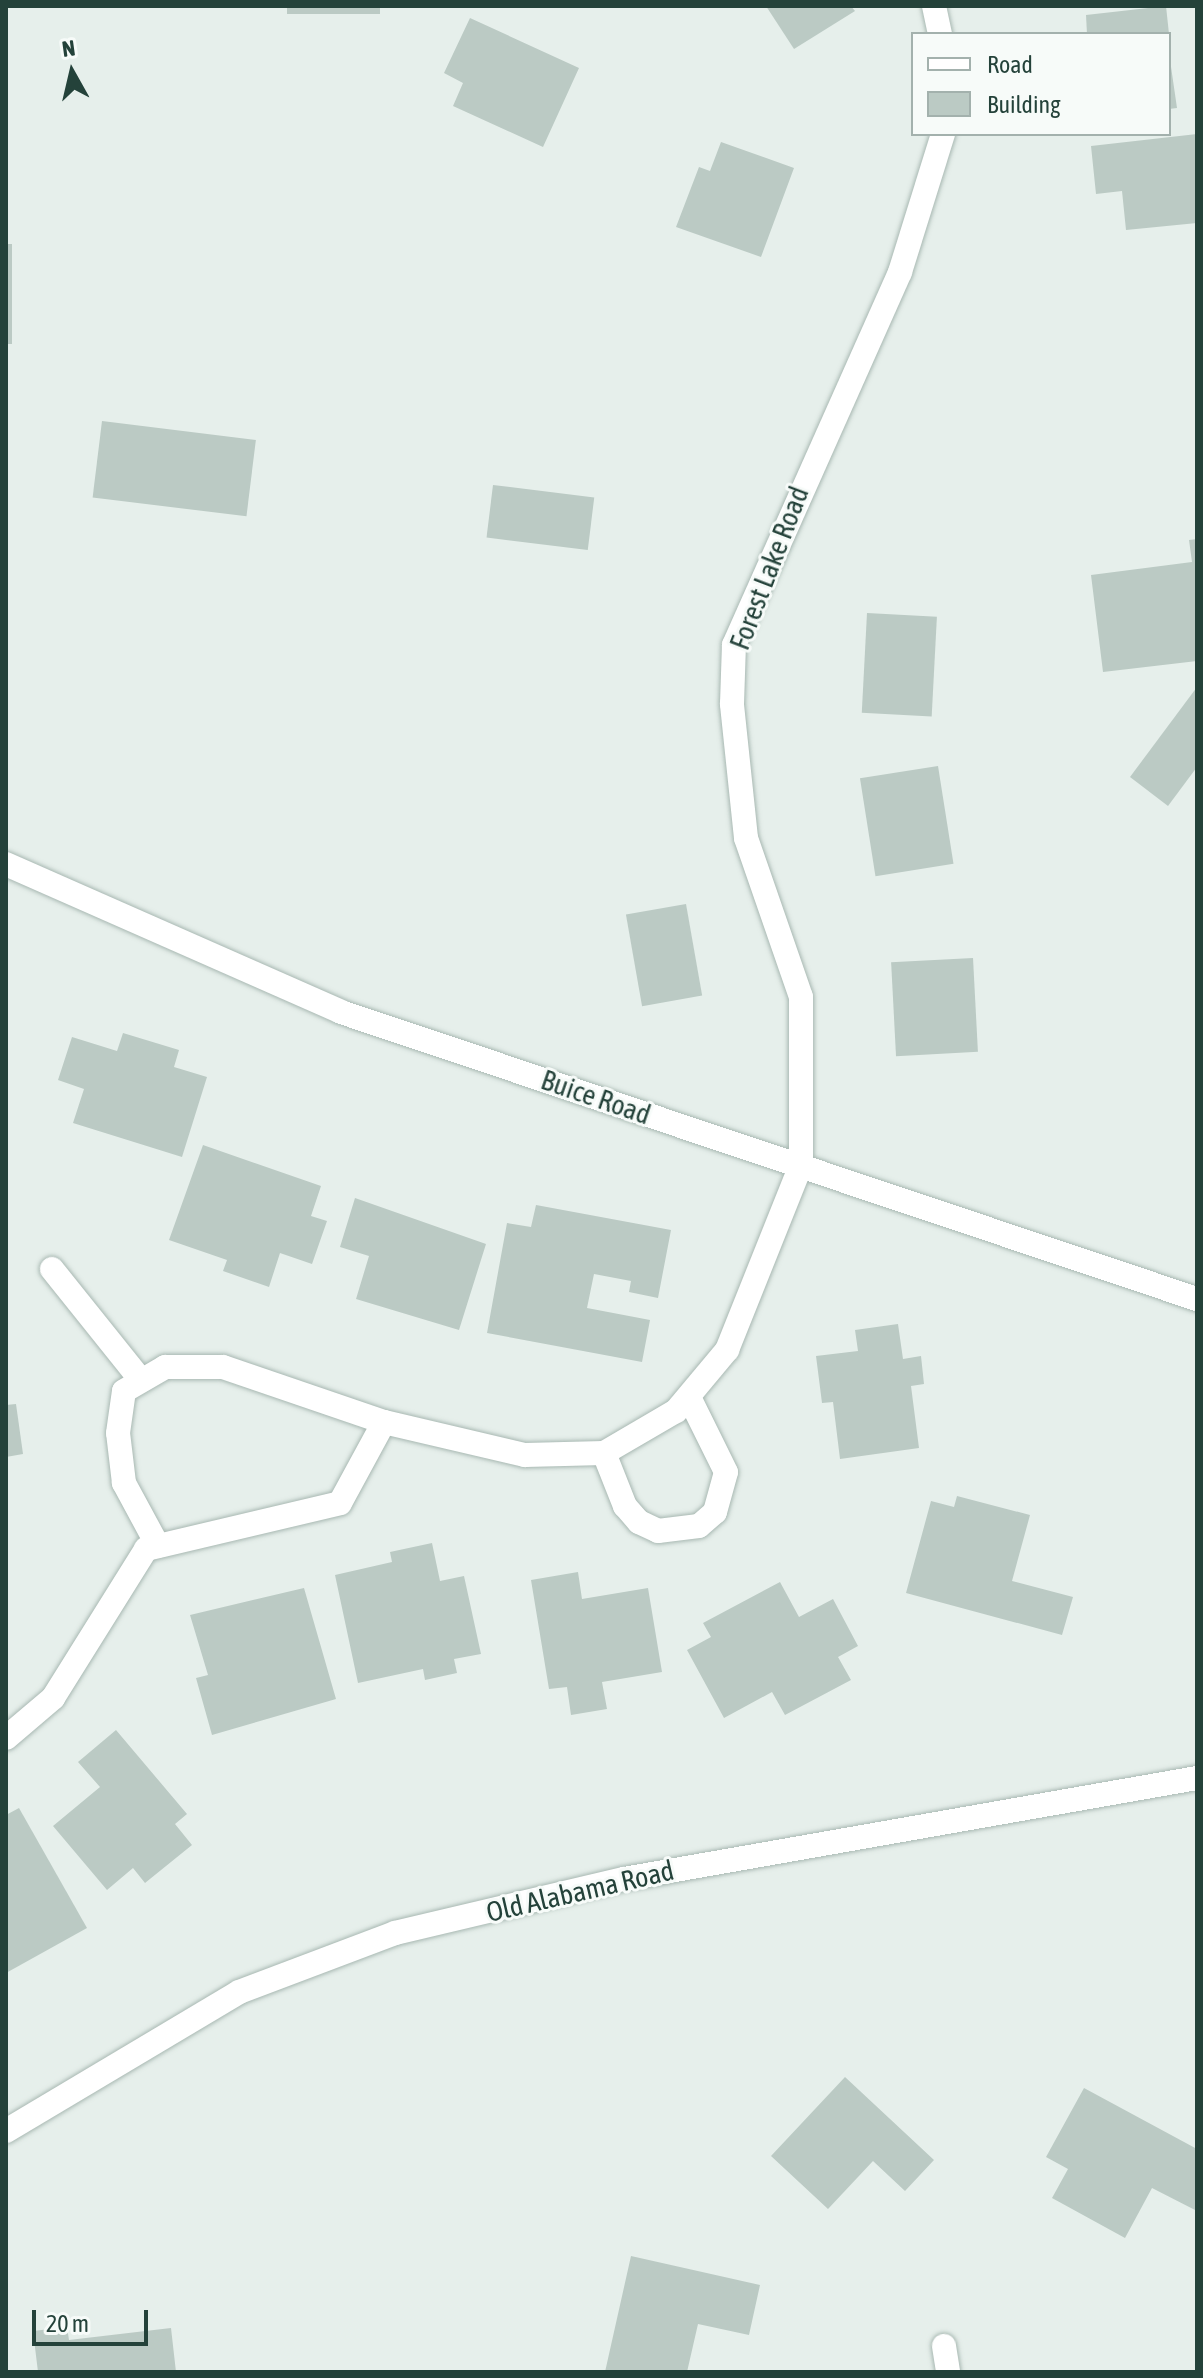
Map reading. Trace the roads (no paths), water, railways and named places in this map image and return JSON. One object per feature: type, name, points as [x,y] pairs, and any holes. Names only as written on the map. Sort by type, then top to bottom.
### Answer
[{"type":"street","points":[[934,6],[940,32]]},
{"type":"street","name":"Forest Lake Road","points":[[801,1165],[801,997],[746,838],[732,704],[734,645],[900,272],[942,136]]},
{"type":"street","name":"Buice Road","points":[[6,864],[341,1012],[1197,1299]]},
{"type":"street","points":[[158,1546],[124,1483],[118,1433],[124,1391],[141,1380],[165,1367],[223,1367],[384,1422],[525,1455],[604,1453],[690,1399],[727,1350],[801,1165]]},
{"type":"street","points":[[52,1269],[141,1380]]},
{"type":"street","points":[[604,1453],[625,1506],[639,1522],[658,1531],[699,1526],[715,1512],[726,1472],[690,1399]]},
{"type":"street","points":[[6,1738],[53,1698],[146,1549],[340,1503],[384,1422]]},
{"type":"street","name":"Old Alabama Road","points":[[6,2131],[239,1992],[395,1933],[624,1879],[1197,1778]]},
{"type":"street","points":[[944,2346],[948,2372]]}]
